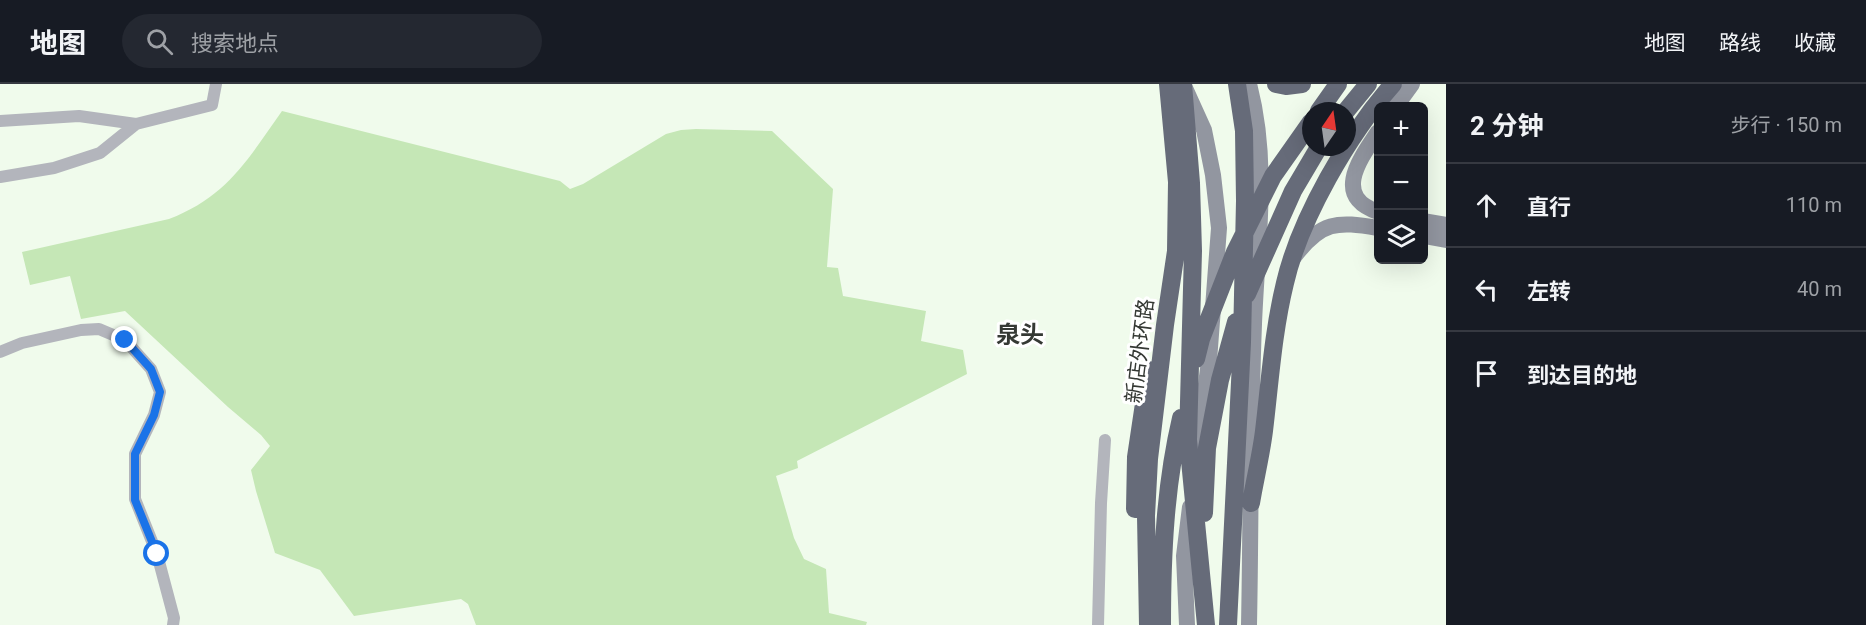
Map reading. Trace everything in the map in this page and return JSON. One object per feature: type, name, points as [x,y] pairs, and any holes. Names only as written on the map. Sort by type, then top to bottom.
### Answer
[{"type":"highway","name":"新店外环路","points":[[1148,625],[1146,516],[1149,459],[1176,251],[1177,182],[1168,84]]},
{"type":"highway","points":[[1183,84],[1193,240],[1188,440],[1206,619]]},
{"type":"highway","points":[[1228,625],[1243,503],[1242,342],[1245,167],[1244,131],[1237,84]]},
{"type":"highway","points":[[1276,84],[1286,86],[1302,84]]},
{"type":"highway","points":[[1325,102],[1338,84]]},
{"type":"highway","points":[[1353,102],[1368,84]]},
{"type":"highway","points":[[1388,102],[1393,84]]},
{"type":"highway","points":[[1243,503],[1264,432],[1266,396],[1275,329],[1285,279],[1311,214],[1336,165],[1374,120]]},
{"type":"highway","points":[[1161,625],[1162,543],[1173,451],[1201,339],[1235,252],[1273,176],[1302,135]]},
{"type":"highway","points":[[1206,619],[1204,518],[1207,448],[1220,380],[1237,317],[1293,191],[1314,156]]},
{"type":"highway","points":[[1142,625],[1134,502],[1136,457],[1144,396],[1164,295]]},
{"type":"main road","points":[[1164,295],[1196,155],[1178,84]]},
{"type":"main road","points":[[1183,84],[1204,130],[1213,175],[1219,228],[1209,361],[1184,556],[1187,625]]},
{"type":"main road","points":[[1249,84],[1262,177],[1252,386],[1243,503],[1249,625]]},
{"type":"main road","points":[[1389,102],[1412,84]]},
{"type":"main road","points":[[1374,138],[1358,162],[1353,175],[1353,183],[1358,201],[1374,210]]},
{"type":"main road","points":[[1428,222],[1446,225]]},
{"type":"main road","points":[[1292,260],[1313,236],[1331,225],[1353,224],[1374,227]]},
{"type":"main road","points":[[1428,237],[1446,240]]},
{"type":"street","points":[[0,121],[79,116],[136,124],[212,105],[216,84]]},
{"type":"street","points":[[0,177],[54,168],[100,153],[136,124]]},
{"type":"street","points":[[0,352],[22,343],[81,330],[99,329],[125,340],[151,369],[160,392],[154,415],[135,454],[135,500],[157,554],[174,618],[173,625]]},
{"type":"street","points":[[1098,625],[1105,440]]},
{"type":"green space","points":[[282,111],[560,181],[570,189],[583,184],[666,134],[696,129],[772,131],[833,189],[827,267],[838,268],[843,296],[926,311],[921,341],[963,350],[967,374],[797,461],[798,468],[776,476],[794,538],[804,559],[826,569],[829,613],[867,622],[866,625],[476,625],[468,604],[461,599],[354,616],[320,570],[275,553],[251,470],[270,446],[261,435],[125,311],[81,319],[70,276],[30,285],[22,252],[169,219],[189,210],[206,200],[234,175]]},
{"type":"district","name":"泉头","points":[[1020,335]]},
{"type":"route","points":[[125,340],[151,369],[160,392],[154,415],[135,454],[135,500],[157,554]]}]
